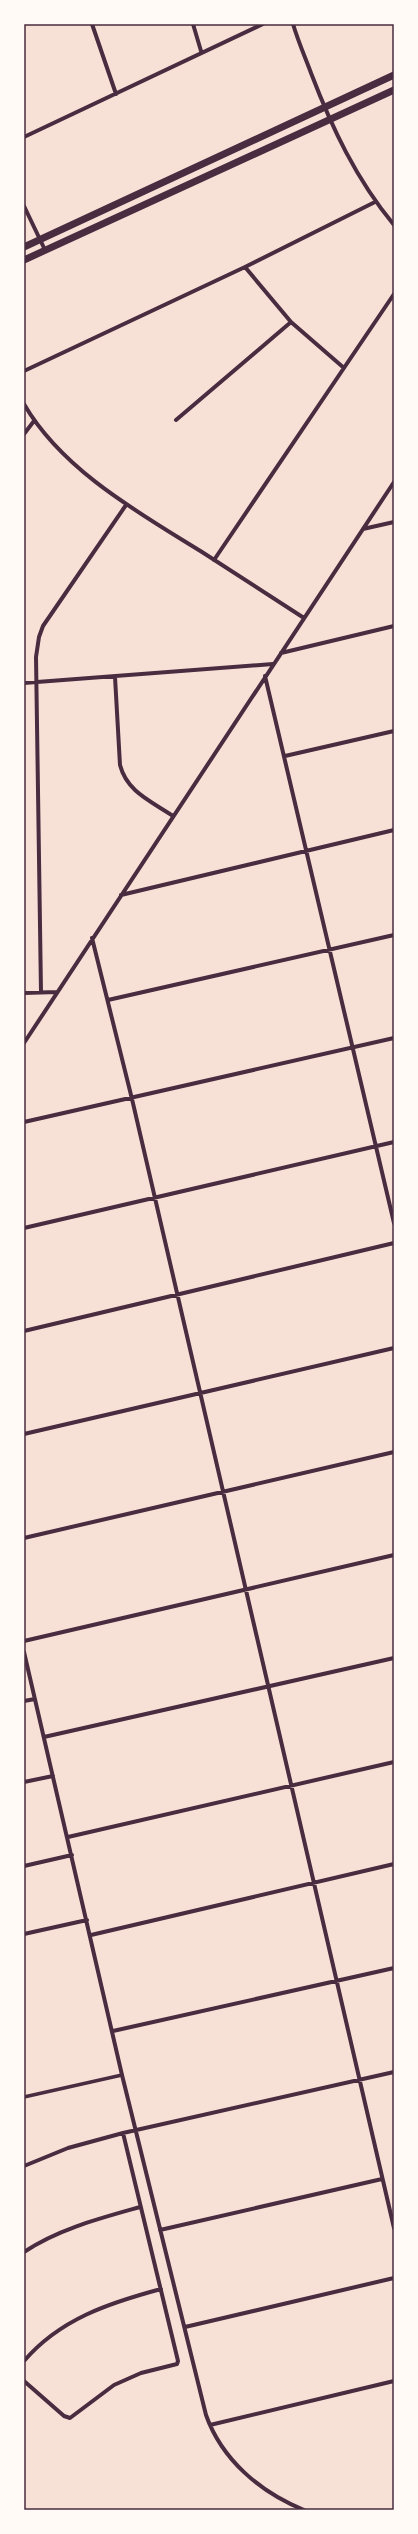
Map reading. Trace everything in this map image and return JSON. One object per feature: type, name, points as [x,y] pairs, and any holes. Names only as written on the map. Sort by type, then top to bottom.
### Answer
[{"type":"street","points":[[92,24],[116,94]]},
{"type":"street","points":[[193,24],[201,52]]},
{"type":"street","points":[[24,137],[263,24]]},
{"type":"street","points":[[294,24],[325,107],[349,160],[375,202],[394,224]]},
{"type":"street","points":[[24,247],[394,75]]},
{"type":"street","points":[[24,260],[394,90]]},
{"type":"street","points":[[24,371],[245,267],[375,202]]},
{"type":"street","points":[[24,206],[45,250]]},
{"type":"street","points":[[245,267],[291,322],[344,368]]},
{"type":"street","points":[[214,560],[394,294]]},
{"type":"street","points":[[176,420],[291,322]]},
{"type":"street","points":[[24,404],[34,421],[92,478],[126,505],[304,618]]},
{"type":"street","points":[[24,434],[34,421]]},
{"type":"street","points":[[24,1043],[394,482]]},
{"type":"street","points":[[41,992],[37,648],[43,626],[126,505]]},
{"type":"street","points":[[363,529],[394,522]]},
{"type":"street","points":[[281,653],[394,626]]},
{"type":"street","points":[[24,683],[273,664]]},
{"type":"street","points":[[265,676],[394,1223]]},
{"type":"street","points":[[115,677],[120,765],[122,775],[131,788],[173,816]]},
{"type":"street","points":[[285,756],[394,731]]},
{"type":"street","points":[[121,895],[394,830]]},
{"type":"street","points":[[108,1000],[394,935]]},
{"type":"street","points":[[92,938],[155,1197],[292,1785],[335,1982],[394,2228]]},
{"type":"street","points":[[24,992],[57,992]]},
{"type":"street","points":[[24,1122],[132,1099],[394,1038]]},
{"type":"street","points":[[24,1228],[394,1142]]},
{"type":"street","points":[[24,1331],[178,1296],[394,1243]]},
{"type":"street","points":[[24,1434],[394,1348]]},
{"type":"street","points":[[24,1538],[394,1452]]},
{"type":"street","points":[[24,1642],[394,1556]]},
{"type":"street","points":[[24,1652],[25,1662],[54,1776],[122,2074],[210,2425],[230,2456],[254,2482],[304,2510]]},
{"type":"street","points":[[44,1737],[269,1688],[394,1658]]},
{"type":"street","points":[[24,1701],[35,1699]]},
{"type":"street","points":[[68,1837],[394,1762]]},
{"type":"street","points":[[24,1782],[54,1776]]},
{"type":"street","points":[[24,1866],[72,1855]]},
{"type":"street","points":[[91,1935],[394,1864]]},
{"type":"street","points":[[24,1934],[87,1920]]},
{"type":"street","points":[[113,2031],[394,1968]]},
{"type":"street","points":[[24,2166],[68,2148],[123,2133],[394,2072]]},
{"type":"street","points":[[24,2097],[122,2074]]},
{"type":"street","points":[[24,2381],[64,2416],[73,2417],[114,2385],[141,2373],[177,2364],[178,2361],[123,2133]]},
{"type":"street","points":[[160,2230],[382,2179]]},
{"type":"street","points":[[24,2252],[38,2242],[88,2223],[140,2207]]},
{"type":"street","points":[[185,2327],[394,2278]]},
{"type":"street","points":[[24,2361],[35,2348],[53,2334],[92,2310],[161,2289]]},
{"type":"street","points":[[210,2425],[394,2381]]}]
